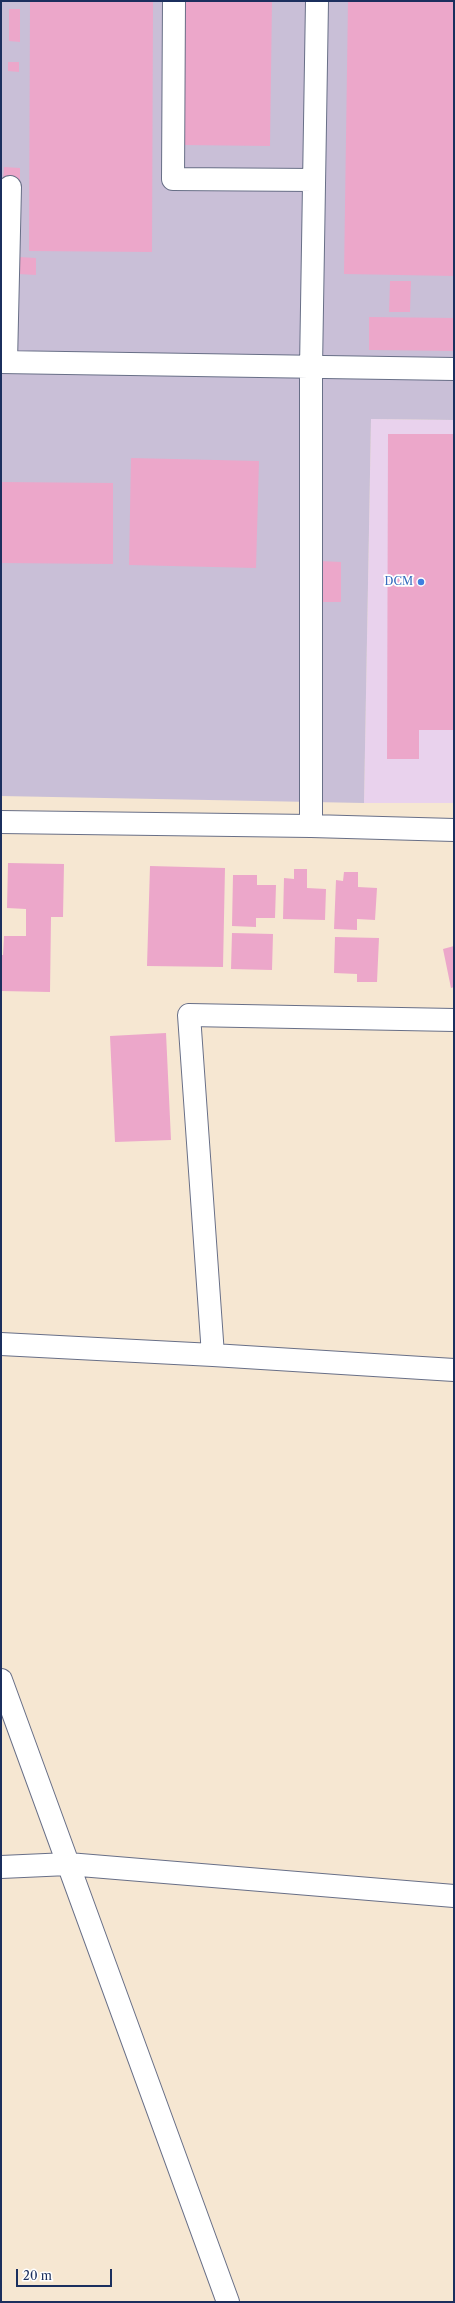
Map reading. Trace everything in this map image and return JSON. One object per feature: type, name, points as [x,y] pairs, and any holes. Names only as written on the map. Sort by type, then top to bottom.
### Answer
[{"type":"street","points":[[174,1],[173,179],[314,180]]},
{"type":"street","points":[[311,826],[311,368],[317,1]]},
{"type":"street","points":[[10,187],[3,362],[311,368],[454,369]]},
{"type":"street","points":[[1,822],[311,826],[454,830]]},
{"type":"street","points":[[213,1355],[189,1015],[454,1020]]},
{"type":"street","points":[[1,1344],[454,1370]]},
{"type":"street","points":[[1,1680],[228,2302]]},
{"type":"street","points":[[1,1867],[68,1864],[454,1896]]},
{"type":"shaded area","points":[[1,1],[454,1],[454,420],[371,419],[364,803],[1,796]]},
{"type":"shaded area","name":"DCM","points":[[371,419],[454,420],[454,803],[364,803]]},
{"type":"building","points":[[30,1],[153,1],[152,252],[29,251]]},
{"type":"building","points":[[185,1],[272,1],[270,146],[182,145]]},
{"type":"building","points":[[348,1],[454,1],[454,276],[344,274]]},
{"type":"building","points":[[9,9],[20,9],[20,42],[9,41]]},
{"type":"building","points":[[8,62],[19,62],[19,72],[8,71]]},
{"type":"building","points":[[4,167],[20,168],[20,183],[3,182]]},
{"type":"building","points":[[19,257],[36,258],[36,275],[18,274]]},
{"type":"building","points":[[390,281],[411,281],[410,312],[389,312]]},
{"type":"building","points":[[369,317],[454,318],[454,351],[369,350]]},
{"type":"building","name":"DCM","points":[[388,434],[454,434],[454,730],[419,730],[419,759],[387,759]]},
{"type":"building","points":[[131,458],[259,461],[256,568],[129,565]]},
{"type":"building","points":[[1,482],[113,483],[113,564],[1,563]]},
{"type":"building","points":[[320,561],[341,562],[341,602],[320,602]]},
{"type":"building","points":[[8,863],[64,864],[63,917],[51,917],[50,992],[1,991],[1,955],[3,955],[4,936],[26,936],[26,909],[7,908]]},
{"type":"building","points":[[150,866],[225,868],[223,967],[147,966]]},
{"type":"building","points":[[294,869],[307,869],[307,888],[326,889],[325,920],[283,919],[284,878],[294,879]]},
{"type":"building","points":[[344,872],[358,872],[358,887],[377,888],[375,920],[357,919],[357,930],[334,929],[336,880],[343,881]]},
{"type":"building","points":[[233,875],[257,875],[257,885],[276,885],[275,918],[256,918],[256,927],[232,926]]},
{"type":"building","points":[[232,933],[273,934],[272,970],[231,969]]},
{"type":"building","points":[[335,937],[379,938],[377,982],[357,982],[357,974],[334,973]]},
{"type":"building","points":[[454,946],[454,987],[451,988],[443,949]]},
{"type":"building","points":[[166,1033],[171,1140],[115,1142],[110,1036]]},
{"type":"place","name":"DCM","points":[[421,582]]}]
